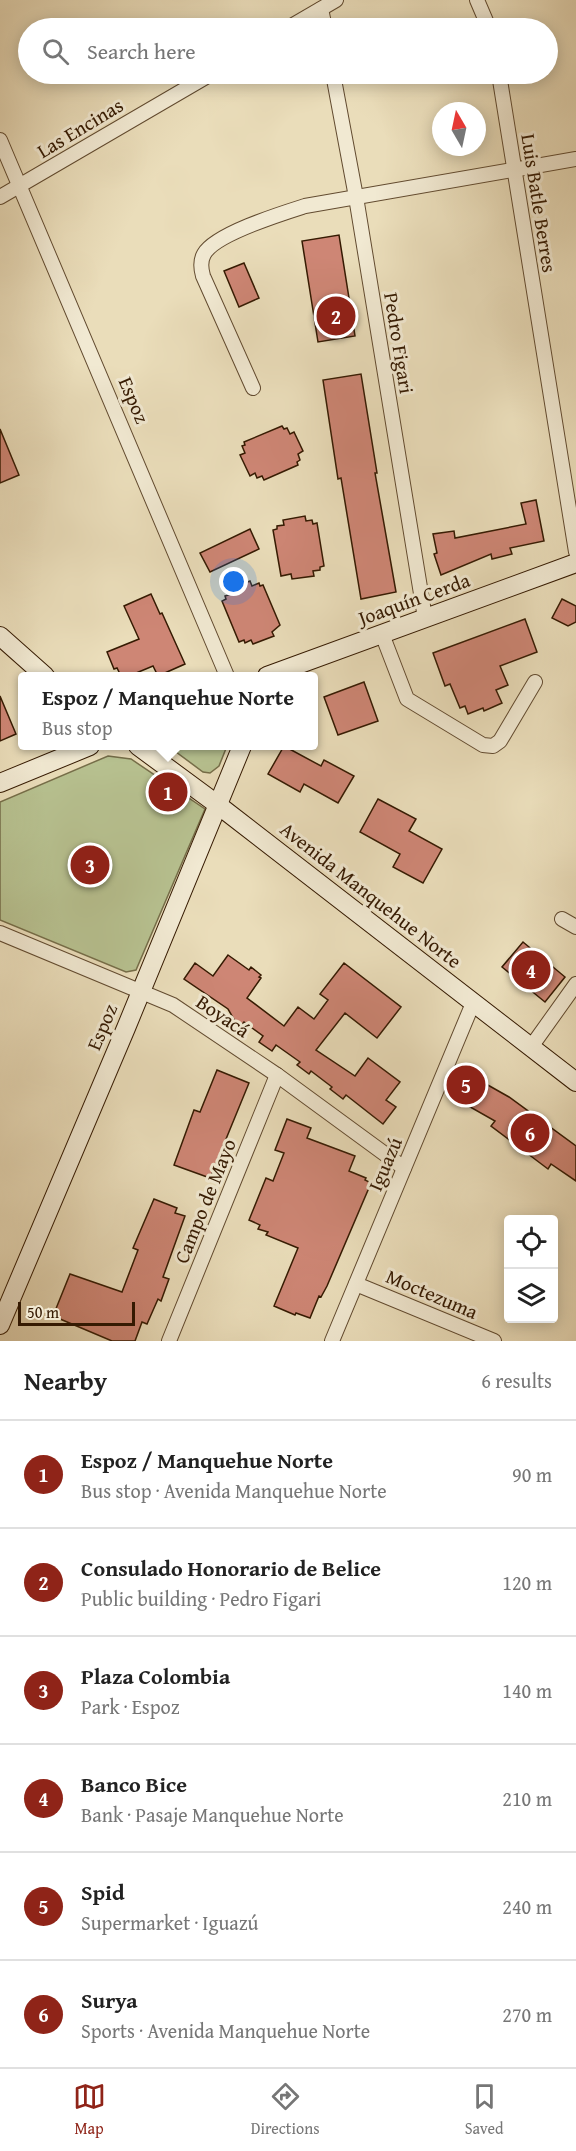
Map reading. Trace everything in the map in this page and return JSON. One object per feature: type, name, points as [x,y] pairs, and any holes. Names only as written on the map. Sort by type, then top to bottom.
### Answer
[{"type":"street","points":[[305,18],[336,0]]},
{"type":"street","points":[[477,0],[485,18]]},
{"type":"street","points":[[321,9],[323,18]]},
{"type":"street","name":"Las Encinas","points":[[0,197],[195,84]]},
{"type":"street","name":"Pedro Figari","points":[[335,84],[356,197],[425,618]]},
{"type":"street","name":"Luis Batle Berres","points":[[500,84],[576,552]]},
{"type":"street","name":"Espoz","points":[[0,140],[225,672]]},
{"type":"street","points":[[253,388],[202,276],[201,264],[204,253],[212,244],[267,218],[305,206],[576,159]]},
{"type":"street","name":"Joaquín Cerda","points":[[278,672],[576,563]]},
{"type":"street","points":[[382,634],[407,699],[483,745],[493,746],[500,741],[535,682]]},
{"type":"street","points":[[0,636],[40,672]]},
{"type":"street","points":[[0,783],[80,750]]},
{"type":"street","name":"Avenida Manquehue Norte","points":[[143,750],[576,1082]]},
{"type":"street","name":"Espoz","points":[[0,1325],[240,750]]},
{"type":"street","points":[[562,919],[576,927]]},
{"type":"street","name":"Boyacá","points":[[0,933],[173,1005],[277,1076],[404,1168]]},
{"type":"street","points":[[531,1047],[576,984]]},
{"type":"street","name":"Iguazú","points":[[332,1341],[473,1003]]},
{"type":"street","name":"Campo de Mayo","points":[[169,1341],[277,1076]]},
{"type":"street","name":"Moctezuma","points":[[356,1284],[494,1341]]},
{"type":"green space","points":[[173,750],[225,750],[219,766],[210,773],[203,772]]},
{"type":"green space","points":[[108,756],[131,759],[205,809],[136,970],[126,972],[0,920],[0,802]]},
{"type":"building","points":[[339,235],[355,336],[318,342],[302,241]]},
{"type":"building","points":[[244,263],[259,298],[239,307],[224,271]]},
{"type":"building","points":[[361,374],[377,473],[375,473],[396,592],[361,599],[341,478],[338,479],[323,380]]},
{"type":"building","points":[[282,426],[284,429],[287,428],[290,434],[294,432],[303,451],[298,454],[300,460],[297,462],[298,465],[264,480],[262,476],[257,478],[255,473],[250,476],[240,455],[245,453],[242,446],[245,445],[244,442]]},
{"type":"building","points":[[0,429],[19,475],[0,483]]},
{"type":"building","points":[[536,500],[544,541],[510,548],[512,554],[492,559],[491,554],[441,575],[434,554],[437,553],[433,534],[454,531],[455,538],[526,524],[521,503]]},
{"type":"building","points":[[305,516],[306,521],[312,520],[313,524],[317,523],[324,566],[320,567],[320,570],[313,571],[314,576],[292,579],[291,574],[281,576],[273,530],[277,529],[277,526],[284,525],[283,520]]},
{"type":"building","points":[[250,529],[259,549],[210,572],[200,553]]},
{"type":"building","points":[[250,581],[252,586],[259,583],[260,586],[263,585],[280,625],[272,632],[274,636],[253,644],[251,640],[245,643],[244,640],[239,642],[222,601],[226,599],[225,596],[232,594],[230,589]]},
{"type":"building","points":[[151,594],[185,664],[167,672],[156,672],[153,666],[139,672],[119,672],[117,668],[114,669],[107,652],[139,639],[124,606]]},
{"type":"building","points":[[562,599],[576,606],[576,622],[568,626],[552,618]]},
{"type":"building","points":[[525,619],[537,652],[500,666],[508,685],[496,690],[502,703],[484,711],[483,708],[468,714],[465,706],[460,708],[450,684],[445,686],[433,653]]},
{"type":"building","points":[[364,682],[378,721],[338,735],[324,697]]},
{"type":"building","points":[[0,696],[16,734],[0,741]]},
{"type":"building","points":[[282,750],[291,750],[321,766],[324,760],[354,776],[338,803],[304,784],[300,792],[268,774]]},
{"type":"building","points":[[378,799],[416,819],[409,831],[442,849],[423,883],[393,867],[400,854],[360,832]]},
{"type":"building","points":[[523,942],[565,977],[545,1002],[502,967]]},
{"type":"building","points":[[228,955],[249,970],[251,967],[261,975],[247,998],[284,1026],[298,1007],[314,1019],[328,1000],[320,994],[344,963],[401,1007],[377,1038],[345,1013],[316,1050],[355,1076],[368,1058],[400,1082],[386,1100],[396,1107],[383,1124],[346,1095],[343,1099],[311,1071],[309,1074],[297,1065],[300,1062],[276,1045],[272,1051],[259,1042],[263,1036],[244,1022],[239,1028],[228,1009],[184,979],[195,963],[213,976]]},
{"type":"building","points":[[217,1070],[249,1083],[210,1178],[174,1165],[194,1110],[200,1112]]},
{"type":"building","points":[[463,1071],[509,1097],[576,1146],[576,1181],[551,1164],[548,1169],[491,1126],[495,1121],[449,1095]]},
{"type":"building","points":[[287,1119],[311,1128],[307,1138],[355,1156],[349,1171],[366,1178],[365,1180],[371,1183],[327,1286],[321,1297],[319,1296],[310,1318],[296,1313],[295,1315],[274,1306],[298,1248],[266,1235],[268,1232],[258,1229],[260,1225],[249,1220],[266,1178],[273,1181],[284,1153],[275,1150]]},
{"type":"building","points":[[154,1199],[177,1208],[175,1213],[185,1216],[163,1277],[169,1279],[161,1301],[158,1299],[147,1324],[142,1322],[135,1341],[112,1341],[53,1316],[70,1274],[122,1292],[138,1250],[133,1248]]},
{"type":"place","name":"Consulado Honorario de Belice","points":[[336,316]]},
{"type":"place","name":"Espoz / Manquehue Norte","points":[[168,792]]},
{"type":"place","name":"Plaza Colombia","points":[[90,865]]},
{"type":"place","name":"Banco Bice","points":[[531,970]]},
{"type":"place","name":"Spid","points":[[466,1085]]},
{"type":"place","name":"Surya","points":[[530,1133]]}]
